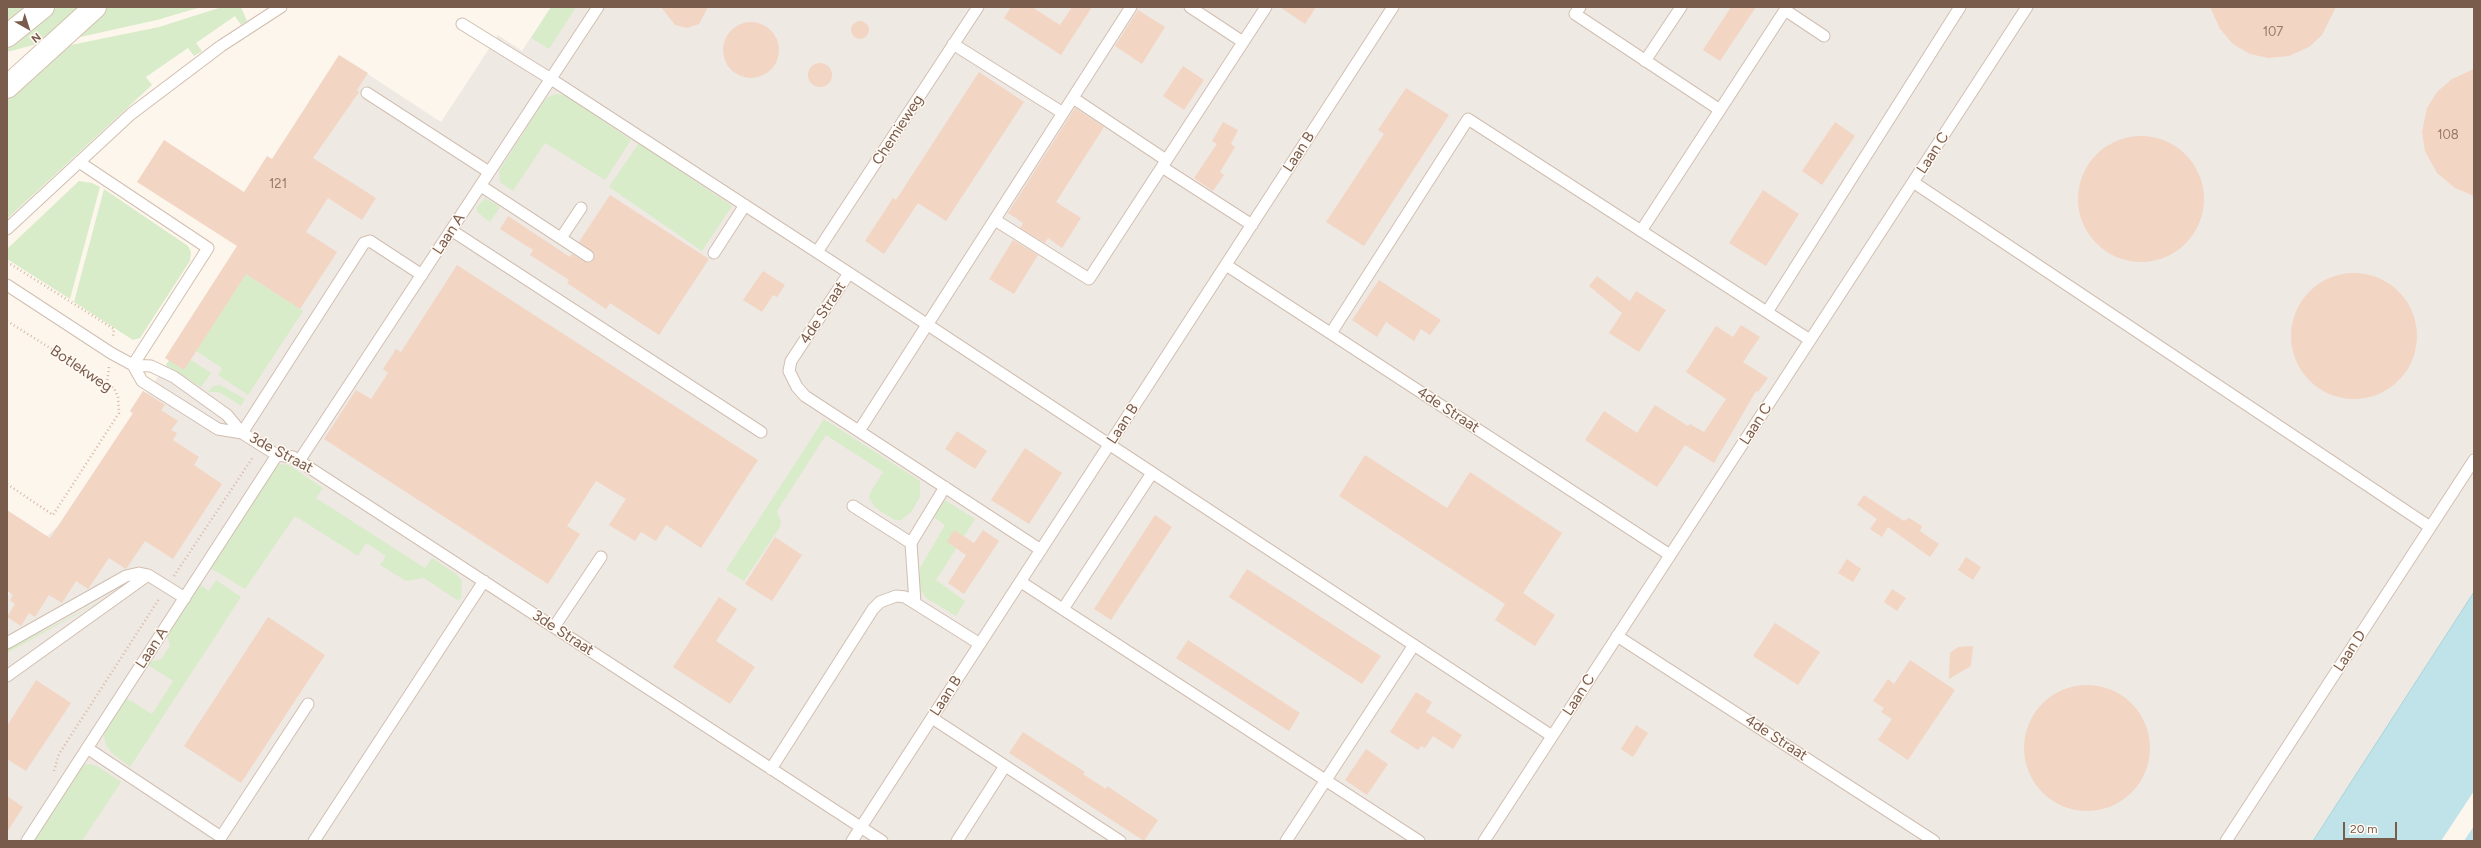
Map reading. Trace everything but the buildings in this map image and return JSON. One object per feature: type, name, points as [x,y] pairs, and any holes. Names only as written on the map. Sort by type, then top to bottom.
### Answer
[{"type":"main road","points":[[7,36],[43,7]]},
{"type":"main road","points":[[7,87],[95,7]]},
{"type":"lane","points":[[7,229],[131,114],[171,82],[221,46],[263,12],[281,7]]},
{"type":"lane","name":"Laan A","points":[[299,461],[598,7]]},
{"type":"lane","points":[[859,431],[1131,7]]},
{"type":"lane","points":[[1190,7],[1243,42]]},
{"type":"lane","points":[[995,220],[1089,279],[1266,7]]},
{"type":"lane","name":"Laan B","points":[[852,841],[1393,7]]},
{"type":"lane","points":[[1580,7],[1575,14],[1720,110]]},
{"type":"lane","points":[[1645,61],[1681,7]]},
{"type":"lane","points":[[1767,312],[1960,7]]},
{"type":"lane","name":"Laan C","points":[[1484,841],[2027,7]]},
{"type":"lane","name":"Chemieweg","points":[[817,252],[954,44],[976,8]]},
{"type":"lane","points":[[1641,230],[1786,9],[1824,36]]},
{"type":"lane","name":"4de Straat","points":[[462,24],[551,79],[849,273],[791,362],[789,371],[797,387],[805,396],[1041,550]]},
{"type":"lane","points":[[954,44],[1063,113]]},
{"type":"lane","points":[[367,93],[489,172]]},
{"type":"lane","points":[[1073,98],[1252,225]]},
{"type":"lane","points":[[1331,333],[1468,119],[1810,340]]},
{"type":"lane","points":[[80,162],[208,248],[133,365]]},
{"type":"lane","points":[[1913,182],[2430,527]]},
{"type":"lane","points":[[481,186],[588,256]]},
{"type":"lane","points":[[714,253],[745,205]]},
{"type":"lane","points":[[561,238],[581,208]]},
{"type":"lane","points":[[451,230],[761,432]]},
{"type":"lane","points":[[242,433],[364,243],[370,241],[422,275]]},
{"type":"lane","name":"4de Straat","points":[[1226,264],[1670,555]]},
{"type":"lane","points":[[849,273],[1552,736]]},
{"type":"lane","points":[[7,285],[110,353],[133,365],[151,366],[174,377],[227,414],[242,433]]},
{"type":"lane","points":[[133,365],[142,381],[206,422],[218,429],[242,433]]},
{"type":"lane","name":"3de Straat","points":[[242,433],[277,455],[293,457],[882,841]]},
{"type":"lane","name":"Laan A","points":[[27,841],[277,455]]},
{"type":"lane","name":"Laan D","points":[[2226,841],[2474,460]]},
{"type":"lane","points":[[1063,609],[1152,473]]},
{"type":"lane","points":[[915,603],[911,543],[945,487]]},
{"type":"lane","points":[[853,506],[911,543]]},
{"type":"lane","points":[[554,627],[600,557]]},
{"type":"lane","points":[[7,643],[126,576],[139,572],[148,575],[185,598]]},
{"type":"lane","points":[[7,676],[148,575]]},
{"type":"lane","points":[[314,841],[484,581]]},
{"type":"lane","points":[[1020,582],[1419,841]]},
{"type":"lane","points":[[771,769],[873,609],[880,602],[896,596],[905,597],[980,644]]},
{"type":"lane","name":"4de Straat","points":[[1618,636],[1934,841]]},
{"type":"lane","points":[[1286,841],[1414,645]]},
{"type":"lane","points":[[87,748],[220,839],[308,704]]},
{"type":"lane","points":[[932,718],[1120,841]]},
{"type":"lane","points":[[957,841],[1005,766]]},
{"type":"path","name":"Botlekweg","points":[[7,321],[114,388],[118,397],[119,413],[53,515],[7,484]]},
{"type":"path","points":[[53,778],[59,754],[167,586],[261,445]]},
{"type":"shaded area","points":[[551,7],[2474,7],[2474,592],[2313,841],[7,841],[7,597],[47,536],[59,525],[133,414],[130,411],[143,391],[147,393],[166,365],[169,360],[165,358],[354,65],[441,122],[498,35],[522,51]]},
{"type":"green space","points":[[7,7],[30,7],[7,25]]},
{"type":"green space","points":[[52,7],[84,7],[45,42],[7,52],[7,43]]},
{"type":"green space","points":[[105,7],[201,7],[157,20],[71,39]]},
{"type":"green space","points":[[222,7],[241,7],[247,21],[241,25],[235,16],[196,43],[202,51],[194,56],[188,48],[146,77],[152,85],[7,219],[7,97],[61,47],[159,27]]},
{"type":"green space","points":[[551,7],[576,7],[549,49],[531,38]]},
{"type":"green space","points":[[556,94],[563,95],[571,99],[631,140],[605,180],[545,143],[513,191],[500,182],[499,171],[543,102],[548,97]]},
{"type":"green space","points":[[639,143],[732,206],[702,251],[609,187]]},
{"type":"green space","points":[[79,181],[92,183],[100,187],[70,299],[7,259],[7,249]]},
{"type":"green space","points":[[104,189],[188,246],[191,252],[190,261],[140,338],[133,340],[74,302]]},
{"type":"green space","points":[[485,198],[500,207],[490,222],[477,212],[477,207]]},
{"type":"green space","points":[[246,274],[303,311],[248,395],[218,375],[222,368],[196,351]]},
{"type":"green space","points":[[169,360],[184,370],[191,360],[211,373],[201,387],[166,365]]},
{"type":"green space","points":[[220,385],[245,399],[241,406],[219,392],[208,392],[213,386]]},
{"type":"green space","points":[[824,419],[920,481],[920,497],[911,512],[901,520],[895,520],[883,513],[874,506],[869,498],[870,493],[883,472],[826,435],[777,511],[781,522],[780,527],[744,581],[726,570]]},
{"type":"green space","points":[[279,464],[289,465],[323,488],[316,498],[425,568],[432,558],[456,574],[462,581],[461,599],[457,600],[424,578],[406,581],[380,565],[386,556],[366,543],[358,556],[295,516],[245,589],[207,566],[274,466]]},
{"type":"green space","points":[[943,499],[975,519],[936,580],[965,601],[956,616],[926,598],[918,587],[920,568],[945,525],[932,516]]},
{"type":"green space","points":[[216,580],[241,597],[130,767],[112,753],[106,745],[104,736],[105,729],[125,697],[152,714],[173,681],[145,663],[161,659],[170,646],[166,631],[198,583],[209,591]]},
{"type":"green space","points":[[112,595],[7,653],[7,650]]},
{"type":"green space","points":[[89,764],[97,766],[121,782],[82,841],[28,841],[82,765]]},
{"type":"water","points":[[2474,592],[2474,841],[2313,841]]},
{"type":"pier","points":[[2474,791],[2474,826],[2464,841],[2441,841]]}]
